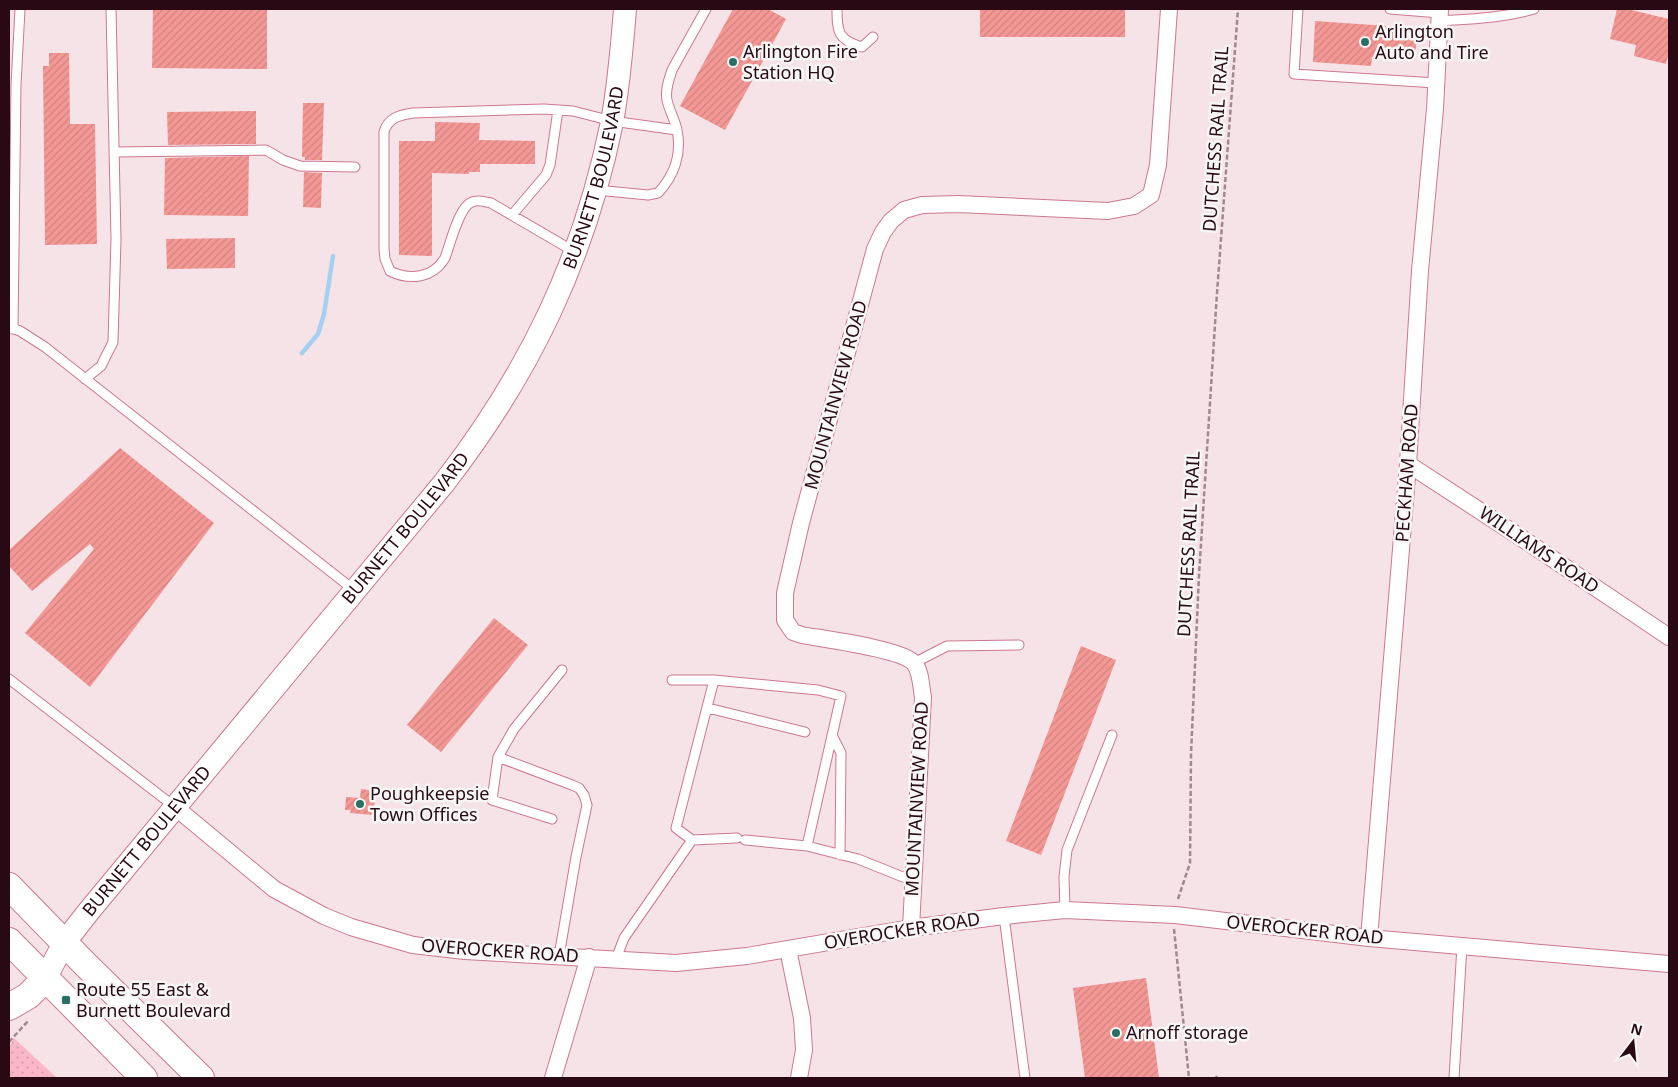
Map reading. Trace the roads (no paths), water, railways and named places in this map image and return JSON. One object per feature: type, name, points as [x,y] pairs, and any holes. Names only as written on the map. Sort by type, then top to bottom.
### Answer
[{"type":"main road","points":[[9,886],[201,1078]]},
{"type":"main road","points":[[9,941],[144,1078]]},
{"type":"main road","points":[[9,1007],[28,996],[45,979]]},
{"type":"street","name":"BURNETT BOULEVARD","points":[[45,979],[64,943],[444,482],[494,414],[537,341],[576,253],[596,190],[612,121],[620,70],[625,9]]},
{"type":"street","name":"MOUNTAINVIEW ROAD","points":[[911,928],[923,697],[919,673],[914,663],[896,652],[802,635],[793,632],[785,620],[785,593],[801,523],[876,249],[883,232],[891,222],[904,210],[922,205],[958,204],[1108,211],[1134,206],[1151,195],[1158,165],[1169,9]]},
{"type":"street","name":"PECKHAM ROAD","points":[[1369,938],[1408,464],[1420,271],[1440,14]]},
{"type":"street","name":"WILLIAMS ROAD","points":[[1408,464],[1669,637]]},
{"type":"street","name":"OVEROCKER ROAD","points":[[175,807],[274,889],[324,916],[351,927],[414,945],[465,951],[676,962],[747,956],[911,928],[1064,910],[1175,915],[1369,938],[1669,964]]},
{"type":"street","points":[[788,949],[802,1018],[804,1050],[800,1078]]},
{"type":"street","points":[[553,1078],[589,957]]},
{"type":"lane","points":[[20,9],[16,85],[11,328],[20,331],[46,348],[355,590]]},
{"type":"lane","points":[[85,378],[101,366],[113,342],[116,239],[111,9]]},
{"type":"lane","points":[[596,190],[648,195],[658,193],[670,177],[676,165],[679,148],[677,130],[667,100],[669,79],[672,70],[706,9]]},
{"type":"lane","points":[[837,9],[838,29],[843,39],[862,47],[873,37]]},
{"type":"lane","points":[[1298,9],[1294,74],[1436,83]]},
{"type":"lane","points":[[1390,9],[1440,14],[1498,16],[1534,9]]},
{"type":"lane","points":[[576,253],[491,204],[477,201],[471,202],[463,209],[441,265],[432,272],[418,277],[403,276],[390,271],[385,258],[384,248],[384,132],[388,123],[394,118],[412,114],[544,108],[573,111],[612,121],[677,130]]},
{"type":"lane","points":[[512,216],[546,175],[550,165],[558,110]]},
{"type":"lane","points":[[114,152],[266,150],[283,160],[300,166],[354,167]]},
{"type":"lane","points":[[914,663],[947,646],[1020,644]]},
{"type":"lane","points":[[552,819],[492,800],[498,757],[514,729],[562,670]]},
{"type":"lane","points":[[9,679],[175,807]]},
{"type":"lane","points":[[672,680],[714,680],[818,690],[841,696],[807,846]]},
{"type":"lane","points":[[714,680],[676,828],[692,840],[741,839],[807,846],[858,859],[913,881]]},
{"type":"lane","points":[[708,708],[805,732]]},
{"type":"lane","points":[[832,735],[841,753],[840,855]]},
{"type":"lane","points":[[1064,910],[1064,877],[1067,850],[1112,735]]},
{"type":"lane","points":[[498,757],[579,788],[584,795],[587,805],[559,956]]},
{"type":"lane","points":[[616,959],[624,938],[692,840]]},
{"type":"lane","points":[[1004,916],[1024,1078]]},
{"type":"lane","points":[[1454,1078],[1462,946]]},
{"type":"waterway","points":[[302,353],[318,334],[324,314],[333,256]]},
{"type":"place","name":"Arlington Auto and Tire","points":[[1365,42]]},
{"type":"place","name":"Arlington Fire Station HQ","points":[[733,62]]},
{"type":"place","name":"Poughkeepsie Town Offices","points":[[360,804]]},
{"type":"place","name":"Route 55 East & Burnett Boulevard","points":[[66,1000]]},
{"type":"place","name":"Arnoff storage","points":[[1116,1033]]}]
